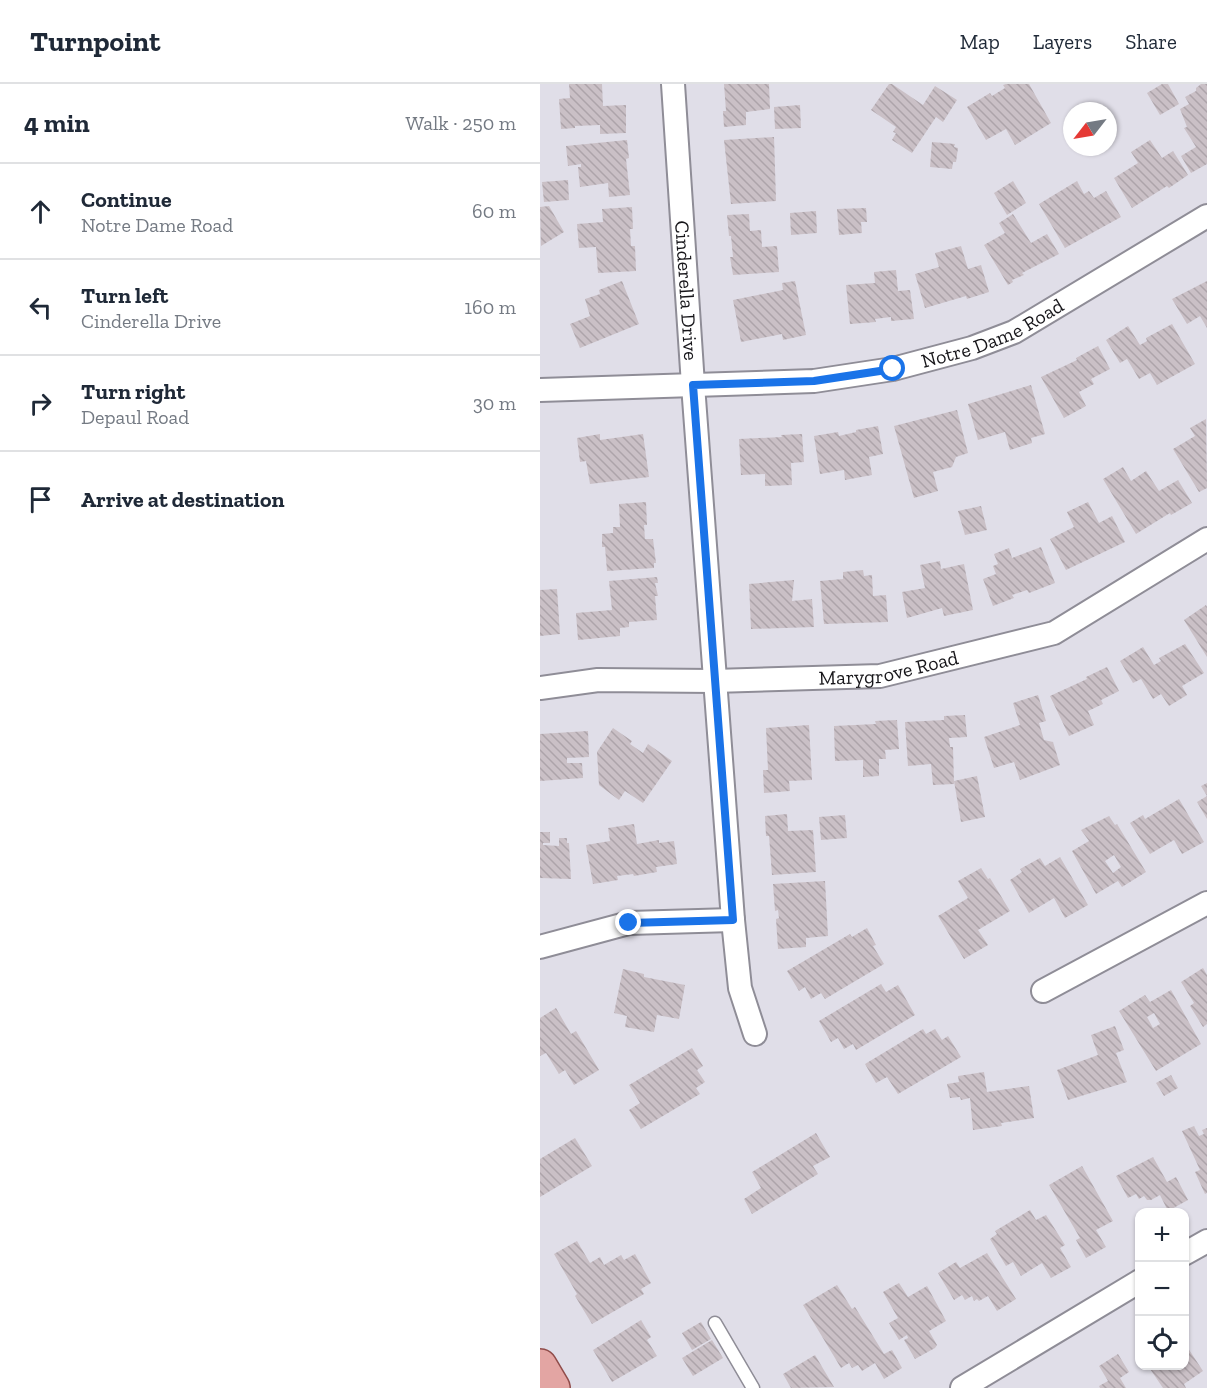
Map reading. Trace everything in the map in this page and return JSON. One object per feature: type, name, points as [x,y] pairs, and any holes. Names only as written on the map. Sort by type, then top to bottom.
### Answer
[{"type":"main road","points":[[540,1366],[554,1388]]},
{"type":"street","name":"Cinderella Drive","points":[[673,84],[714,681],[733,920],[740,988],[755,1034]]},
{"type":"street","name":"Notre Dame Road","points":[[540,390],[814,381],[893,369],[972,348],[1014,332],[1207,216]]},
{"type":"street","name":"Marygrove Road","points":[[540,688],[598,680],[714,681],[880,676],[1054,633],[1207,540]]},
{"type":"street","points":[[1043,991],[1207,903]]},
{"type":"street","points":[[540,947],[629,923],[733,920]]},
{"type":"street","points":[[1189,1252],[1207,1241]]},
{"type":"street","points":[[962,1388],[1135,1284]]},
{"type":"lane","points":[[715,1323],[753,1388]]},
{"type":"building","points":[[569,84],[602,84],[603,106],[626,105],[626,133],[600,134],[600,125],[561,129],[559,99],[570,98]]},
{"type":"building","points":[[724,84],[769,84],[770,109],[746,112],[746,125],[724,127],[723,111],[726,111]]},
{"type":"building","points":[[889,84],[923,105],[935,86],[957,100],[943,122],[936,117],[912,153],[892,140],[896,127],[871,110]]},
{"type":"building","points":[[1029,84],[1051,123],[1015,145],[1006,129],[986,140],[967,107],[990,93],[992,96],[1005,88],[1003,85]]},
{"type":"building","points":[[1162,84],[1168,84],[1179,104],[1160,115],[1147,93]]},
{"type":"building","points":[[1201,84],[1207,84],[1207,164],[1191,173],[1181,156],[1196,147],[1184,128],[1187,127],[1180,109],[1189,104],[1185,97],[1196,91]]},
{"type":"building","points":[[800,105],[801,128],[775,129],[774,107]]},
{"type":"building","points":[[774,137],[776,201],[731,204],[724,140]]},
{"type":"building","points":[[627,140],[629,158],[626,159],[630,195],[609,197],[608,183],[580,187],[578,167],[581,167],[581,164],[568,166],[566,146]]},
{"type":"building","points":[[1150,140],[1162,158],[1173,151],[1188,175],[1132,208],[1114,178],[1138,163],[1131,152]]},
{"type":"building","points":[[932,142],[955,144],[954,147],[958,148],[956,162],[953,162],[952,169],[930,167]]},
{"type":"building","points":[[568,180],[569,200],[544,202],[542,182]]},
{"type":"building","points":[[1013,181],[1026,203],[1007,215],[994,193]]},
{"type":"building","points":[[1077,181],[1084,194],[1089,191],[1094,198],[1106,191],[1121,217],[1065,248],[1039,204]]},
{"type":"building","points":[[549,206],[564,232],[541,246],[540,207]]},
{"type":"building","points":[[632,207],[631,246],[635,246],[636,271],[598,273],[596,247],[579,248],[577,224],[603,222],[602,209]]},
{"type":"building","points":[[866,208],[867,222],[861,222],[862,233],[839,235],[837,209]]},
{"type":"building","points":[[816,211],[817,233],[791,235],[790,213]]},
{"type":"building","points":[[749,214],[750,231],[761,230],[762,247],[777,246],[779,272],[733,275],[730,257],[733,257],[731,236],[729,236],[727,215]]},
{"type":"building","points":[[1013,214],[1031,243],[1047,234],[1059,254],[1022,273],[1024,275],[1012,280],[1013,282],[1008,285],[984,245],[1005,233],[999,223]]},
{"type":"building","points":[[961,246],[968,269],[981,265],[989,292],[925,308],[915,274],[939,267],[935,253]]},
{"type":"building","points":[[896,270],[898,291],[910,290],[914,319],[891,321],[891,317],[875,319],[876,322],[850,324],[846,285],[875,283],[874,272]]},
{"type":"building","points":[[622,281],[639,324],[580,348],[570,324],[590,316],[585,299],[600,294],[599,290]]},
{"type":"building","points":[[795,281],[806,335],[783,340],[782,334],[741,342],[733,300],[783,290],[782,283]]},
{"type":"building","points":[[1207,281],[1207,328],[1200,316],[1187,324],[1172,299]]},
{"type":"building","points":[[1172,324],[1195,364],[1157,385],[1150,373],[1139,379],[1127,359],[1120,363],[1106,340],[1128,326],[1140,345],[1147,341],[1146,338]]},
{"type":"building","points":[[1098,346],[1110,369],[1091,379],[1094,384],[1079,392],[1086,406],[1064,418],[1041,377],[1077,360],[1076,358]]},
{"type":"building","points":[[1031,385],[1045,434],[1031,438],[1032,443],[1010,450],[1005,432],[978,440],[968,404]]},
{"type":"building","points":[[957,410],[968,453],[956,457],[952,467],[933,472],[938,491],[914,498],[894,426]]},
{"type":"building","points":[[1206,419],[1207,488],[1199,492],[1173,449],[1195,436],[1190,428]]},
{"type":"building","points":[[878,426],[883,454],[869,457],[872,475],[845,480],[844,470],[820,474],[814,436],[838,432],[839,436]]},
{"type":"building","points":[[600,434],[600,440],[643,434],[649,477],[590,484],[586,461],[580,462],[577,438]]},
{"type":"building","points":[[802,434],[804,462],[791,463],[792,485],[765,486],[765,474],[741,475],[739,439]]},
{"type":"building","points":[[1123,467],[1131,481],[1146,471],[1159,491],[1178,480],[1192,503],[1171,515],[1170,513],[1136,534],[1103,479]]},
{"type":"building","points":[[646,502],[645,539],[653,539],[656,563],[654,563],[654,568],[607,571],[602,534],[613,533],[613,527],[620,527],[619,504]]},
{"type":"building","points":[[1088,502],[1099,523],[1112,516],[1125,542],[1066,570],[1050,539],[1074,527],[1067,512]]},
{"type":"building","points":[[981,506],[987,530],[965,535],[958,511]]},
{"type":"building","points":[[1041,547],[1055,583],[1029,593],[1027,590],[1012,595],[1014,598],[993,606],[983,579],[996,574],[993,566],[998,564],[994,554],[1009,548],[1012,558]]},
{"type":"building","points":[[940,561],[941,569],[964,564],[973,610],[944,616],[942,608],[907,618],[902,592],[925,588],[920,565]]},
{"type":"building","points":[[863,570],[864,576],[872,575],[873,596],[886,595],[888,622],[824,624],[820,581],[843,579],[843,572]]},
{"type":"building","points":[[657,577],[658,583],[655,583],[658,596],[655,596],[657,620],[629,622],[629,627],[620,628],[620,636],[578,640],[576,613],[612,610],[609,581]]},
{"type":"building","points":[[794,580],[792,601],[812,599],[814,627],[751,629],[749,584]]},
{"type":"building","points":[[557,589],[560,634],[540,636],[540,590]]},
{"type":"building","points":[[1206,605],[1207,607],[1207,657],[1184,620]]},
{"type":"building","points":[[1185,644],[1204,673],[1182,686],[1187,695],[1169,706],[1161,694],[1153,699],[1141,679],[1133,683],[1120,661],[1143,647],[1154,665],[1161,661],[1159,658]]},
{"type":"building","points":[[1107,667],[1119,691],[1101,700],[1103,704],[1088,711],[1094,725],[1069,736],[1050,696]]},
{"type":"building","points":[[1038,695],[1046,721],[1039,723],[1044,740],[1053,742],[1060,765],[1020,780],[1014,762],[994,768],[984,737],[1020,725],[1013,703]]},
{"type":"building","points":[[965,715],[967,737],[949,738],[950,747],[953,747],[954,784],[933,785],[931,764],[908,766],[905,722],[944,720],[944,716]]},
{"type":"building","points":[[897,720],[899,749],[885,750],[886,759],[879,759],[879,776],[863,777],[863,760],[835,761],[834,726],[876,724],[875,721]]},
{"type":"building","points":[[809,725],[812,780],[789,781],[790,791],[764,793],[763,770],[768,770],[766,728]]},
{"type":"building","points":[[613,728],[632,741],[630,744],[643,753],[648,744],[672,761],[643,803],[625,791],[619,800],[599,785],[597,752]]},
{"type":"building","points":[[588,731],[589,757],[567,758],[567,763],[582,763],[583,778],[540,781],[540,734]]},
{"type":"building","points":[[977,776],[985,817],[961,822],[954,781]]},
{"type":"building","points":[[1207,783],[1207,796],[1201,786]]},
{"type":"building","points":[[1207,796],[1207,819],[1197,802]]},
{"type":"building","points":[[1179,799],[1204,842],[1182,854],[1174,840],[1150,854],[1130,823],[1143,815],[1145,819]]},
{"type":"building","points":[[787,814],[788,831],[813,830],[816,872],[772,875],[765,816]]},
{"type":"building","points":[[845,815],[847,838],[821,840],[819,817]]},
{"type":"building","points":[[1109,816],[1115,825],[1117,824],[1146,872],[1122,887],[1118,881],[1096,894],[1072,851],[1089,841],[1081,830]],"holes":[[[1114,855],[1121,867],[1113,873],[1105,861]]]},
{"type":"building","points":[[634,824],[637,844],[659,840],[659,843],[674,841],[677,864],[656,867],[657,872],[617,876],[618,880],[593,884],[586,845],[610,841],[608,828]]},
{"type":"building","points":[[540,832],[550,832],[550,843],[543,843],[543,845],[559,846],[559,838],[567,838],[571,879],[540,878]]},
{"type":"building","points":[[1060,857],[1088,905],[1065,918],[1054,898],[1029,913],[1010,880],[1022,872],[1020,869],[1040,858],[1045,866]]},
{"type":"building","points":[[981,868],[988,879],[990,878],[1010,911],[978,930],[988,945],[964,959],[938,916],[968,898],[958,881]]},
{"type":"building","points":[[825,881],[828,936],[806,938],[806,947],[778,949],[776,919],[779,918],[778,910],[775,911],[773,884]]},
{"type":"building","points":[[867,928],[876,945],[873,946],[884,964],[825,999],[821,993],[811,999],[805,987],[799,991],[787,971],[850,934],[852,937]]},
{"type":"building","points":[[1203,968],[1207,975],[1207,1024],[1203,1027],[1190,1006],[1194,1003],[1181,982]]},
{"type":"building","points":[[623,969],[644,974],[644,977],[685,985],[679,1019],[657,1015],[654,1032],[625,1027],[627,1016],[614,1013]]},
{"type":"building","points":[[881,984],[886,992],[898,985],[915,1015],[856,1050],[853,1044],[844,1049],[838,1038],[831,1042],[819,1021]]},
{"type":"building","points":[[1171,990],[1201,1044],[1156,1071],[1119,1011],[1145,995],[1150,1002]],"holes":[[[1154,1013],[1160,1024],[1153,1028],[1147,1017]]]},
{"type":"building","points":[[556,1008],[571,1034],[576,1031],[599,1070],[574,1085],[565,1070],[559,1074],[546,1053],[540,1056],[540,1018]]},
{"type":"building","points":[[1115,1026],[1124,1050],[1116,1053],[1127,1082],[1068,1100],[1057,1070],[1098,1055],[1091,1035]]},
{"type":"building","points":[[923,1029],[926,1034],[935,1029],[942,1040],[948,1036],[961,1057],[898,1094],[887,1077],[876,1083],[865,1064]]},
{"type":"building","points":[[692,1048],[703,1066],[697,1070],[705,1082],[696,1088],[700,1094],[641,1129],[629,1110],[640,1103],[629,1085]]},
{"type":"building","points":[[984,1072],[987,1092],[1029,1086],[1034,1118],[973,1130],[970,1098],[961,1100],[960,1097],[950,1098],[947,1084],[959,1082],[958,1076]]},
{"type":"building","points":[[1171,1075],[1178,1088],[1164,1096],[1156,1083]]},
{"type":"building","points":[[1194,1126],[1199,1136],[1204,1134],[1202,1130],[1207,1128],[1207,1193],[1205,1194],[1195,1172],[1200,1170],[1182,1131]]},
{"type":"building","points":[[816,1133],[830,1157],[813,1166],[818,1174],[752,1214],[744,1199],[761,1188],[752,1172]]},
{"type":"building","points":[[575,1138],[592,1166],[540,1197],[540,1159]]},
{"type":"building","points":[[1153,1157],[1167,1182],[1176,1177],[1188,1200],[1173,1208],[1166,1208],[1160,1195],[1151,1200],[1147,1200],[1144,1196],[1139,1199],[1136,1194],[1128,1198],[1116,1176]]},
{"type":"building","points":[[1082,1166],[1113,1221],[1096,1230],[1106,1247],[1086,1258],[1076,1240],[1080,1238],[1049,1185]]},
{"type":"building","points":[[1030,1210],[1036,1220],[1046,1215],[1065,1245],[1060,1248],[1071,1267],[1051,1278],[1042,1263],[1021,1276],[1013,1262],[1006,1266],[990,1239],[997,1234],[995,1231]]},
{"type":"building","points":[[577,1241],[590,1263],[600,1257],[604,1265],[621,1255],[624,1260],[635,1254],[651,1283],[641,1289],[644,1294],[592,1324],[554,1254]]},
{"type":"building","points":[[987,1253],[1016,1299],[997,1311],[988,1296],[974,1301],[972,1296],[965,1300],[962,1295],[954,1300],[938,1273],[956,1262],[960,1268]]},
{"type":"building","points":[[899,1283],[908,1297],[927,1286],[946,1321],[929,1331],[937,1345],[935,1348],[915,1359],[904,1340],[908,1338],[907,1335],[899,1340],[889,1323],[898,1318],[883,1292]]},
{"type":"building","points":[[837,1285],[852,1309],[855,1307],[884,1354],[892,1350],[902,1368],[884,1379],[875,1363],[862,1371],[858,1365],[852,1368],[849,1363],[841,1368],[803,1305]]},
{"type":"building","points":[[641,1320],[651,1337],[647,1340],[657,1356],[612,1382],[593,1350]]},
{"type":"building","points":[[701,1322],[711,1339],[692,1350],[682,1333]]},
{"type":"building","points":[[712,1340],[723,1358],[693,1376],[682,1358]]},
{"type":"building","points":[[1189,1350],[1203,1371],[1184,1384],[1186,1388],[1163,1388],[1151,1370],[1189,1370]]},
{"type":"building","points":[[1118,1354],[1129,1372],[1120,1378],[1126,1388],[1100,1388],[1099,1386],[1108,1381],[1099,1366]]},
{"type":"building","points":[[815,1355],[834,1387],[791,1388],[783,1374]]},
{"type":"route","points":[[629,923],[733,920],[693,385],[814,381],[893,369]]}]
